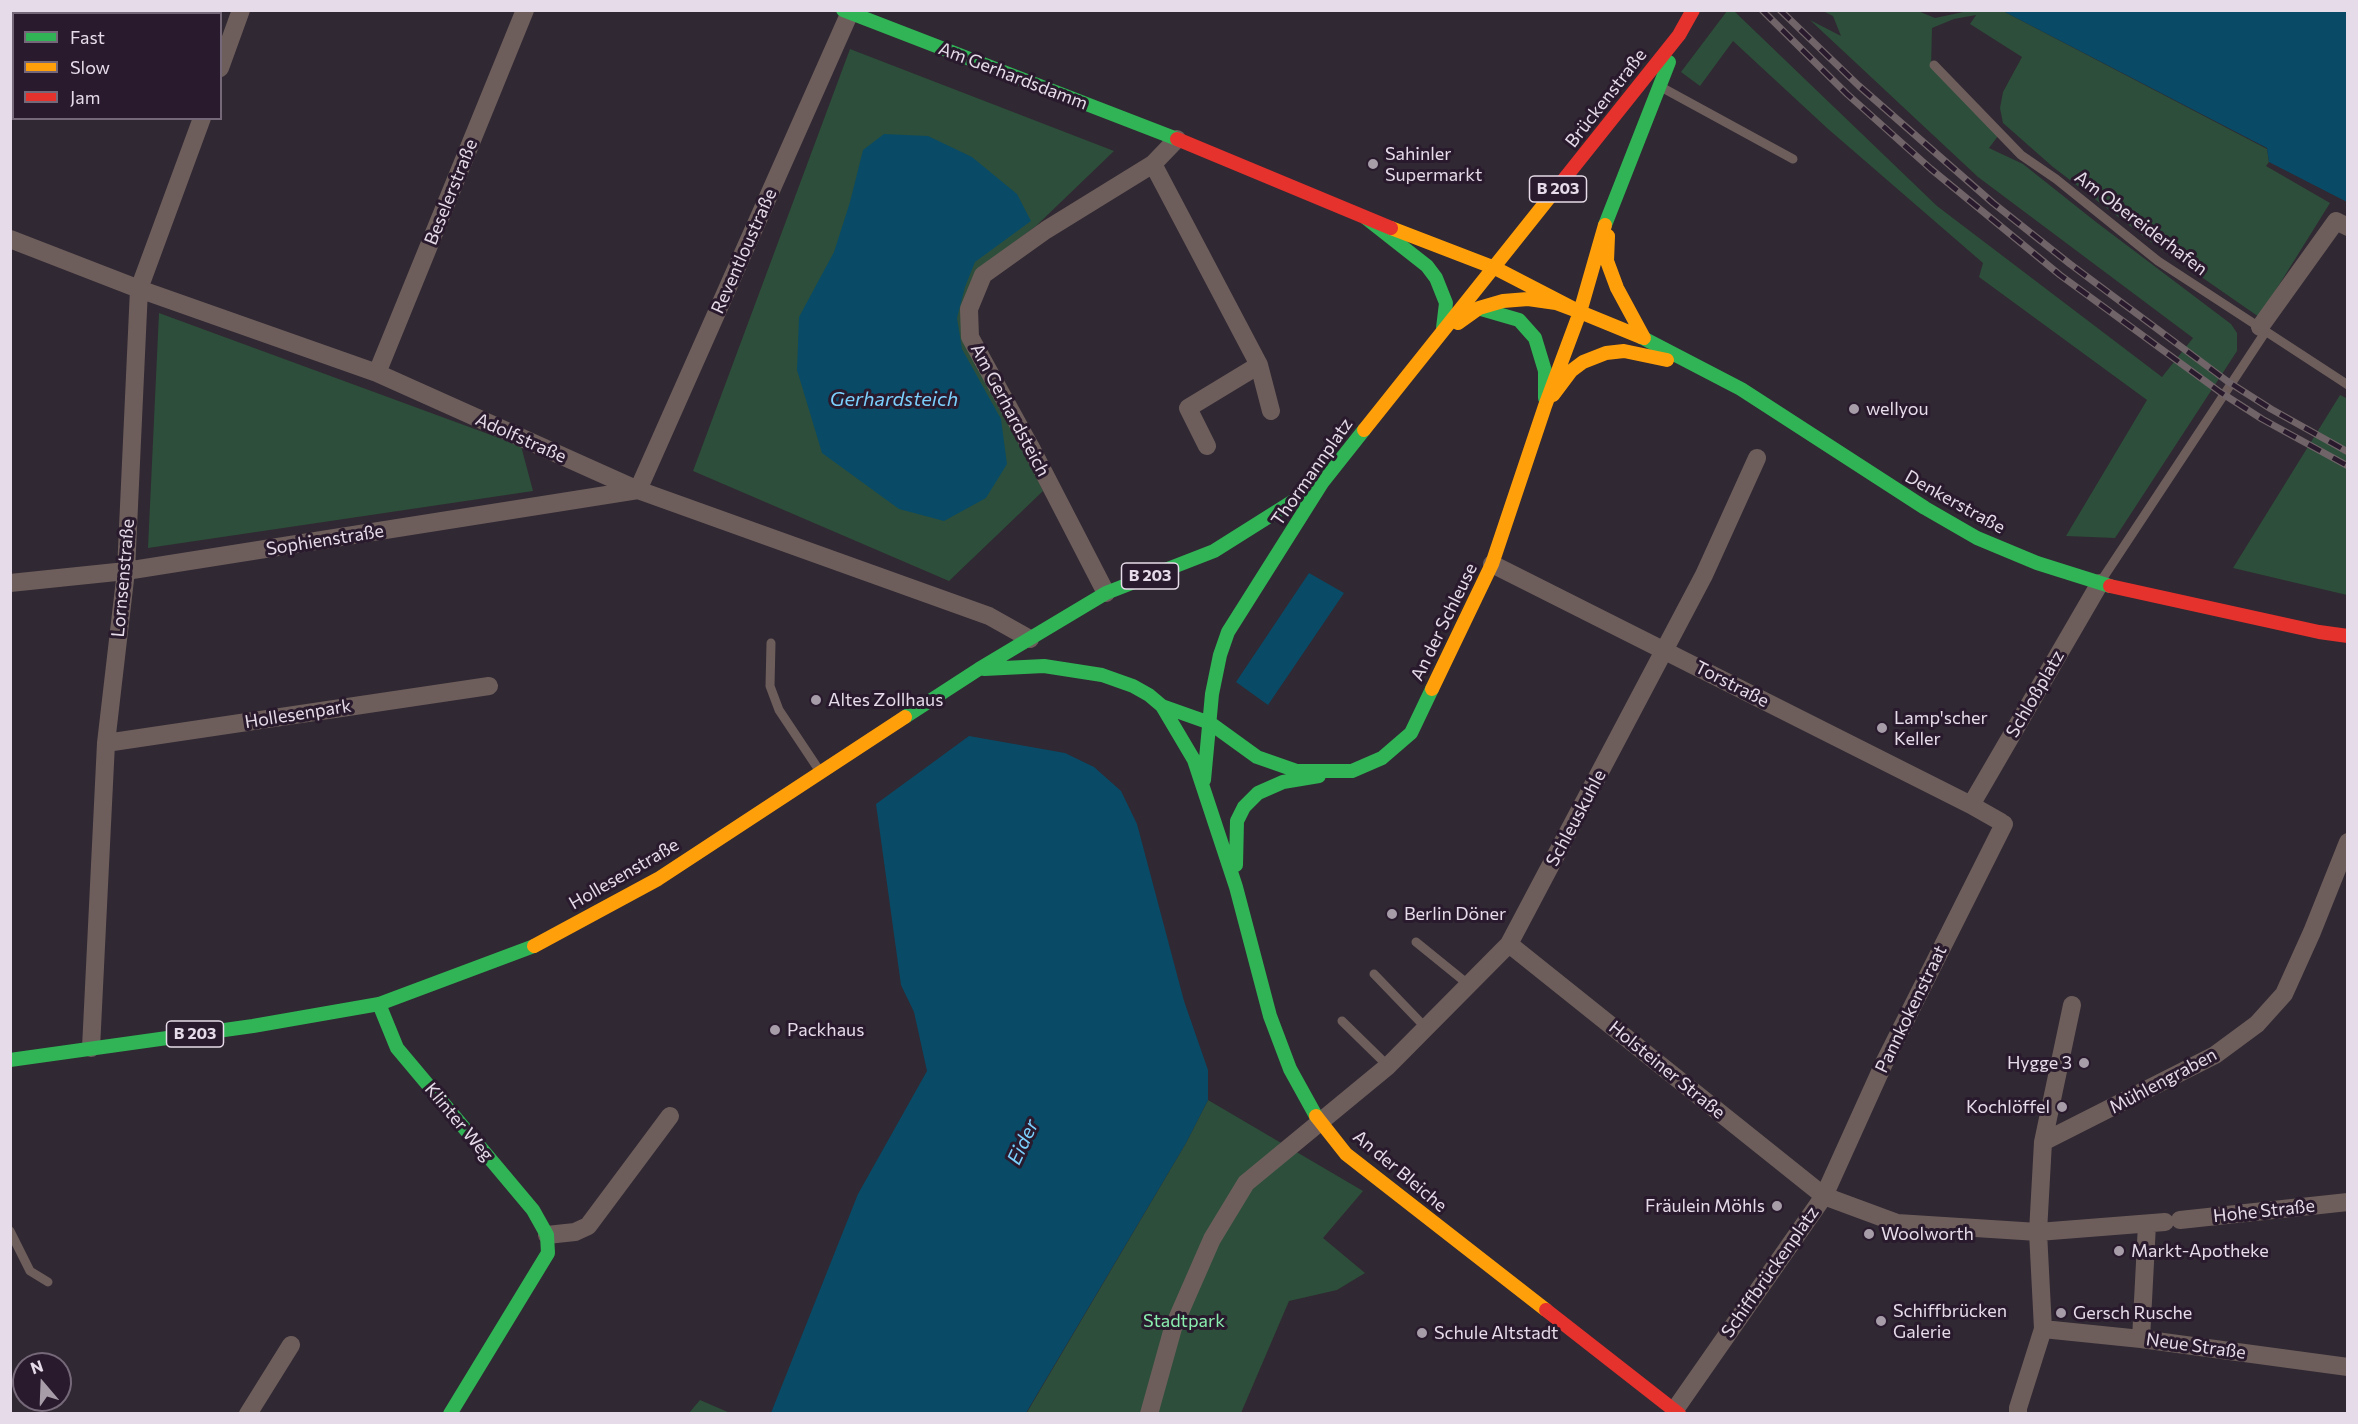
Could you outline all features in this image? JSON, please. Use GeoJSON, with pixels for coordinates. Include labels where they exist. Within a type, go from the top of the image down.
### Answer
{"type":"FeatureCollection","features":[{"type":"Feature","properties":{"kind":"main road","name":"Brückenstraße"},"geometry":{"type":"LineString","coordinates":[[1580,312],[1609,210],[1631,161],[1679,35],[1693,10]]}},
{"type":"Feature","properties":{"kind":"main road","name":"Am Gerhardsdamm"},"geometry":{"type":"LineString","coordinates":[[848,11],[1178,139]]}},
{"type":"Feature","properties":{"kind":"main road","name":"Brückenstraße"},"geometry":{"type":"LineString","coordinates":[[1500,271],[1679,35]]}},
{"type":"Feature","properties":{"kind":"main road"},"geometry":{"type":"LineString","coordinates":[[1178,139],[1500,271],[1580,312]]}},
{"type":"Feature","properties":{"kind":"main road"},"geometry":{"type":"LineString","coordinates":[[1609,210],[1607,261],[1617,288],[1644,338]]}},
{"type":"Feature","properties":{"kind":"main road"},"geometry":{"type":"LineString","coordinates":[[1366,218],[1427,266],[1436,278],[1446,303],[1441,331]]}},
{"type":"Feature","properties":{"kind":"main road"},"geometry":{"type":"LineString","coordinates":[[1500,271],[1515,281],[1528,298],[1539,320],[1545,353],[1545,406]]}},
{"type":"Feature","properties":{"kind":"main road","name":"Thormannplatz"},"geometry":{"type":"LineString","coordinates":[[1209,723],[1216,674],[1228,632],[1322,483],[1441,331],[1500,271]]}},
{"type":"Feature","properties":{"kind":"main road"},"geometry":{"type":"LineString","coordinates":[[1441,331],[1479,308],[1503,301],[1528,298],[1556,303],[1580,312]]}},
{"type":"Feature","properties":{"kind":"main road"},"geometry":{"type":"LineString","coordinates":[[1479,308],[1519,320],[1535,338],[1545,371]]}},
{"type":"Feature","properties":{"kind":"main road","name":"Denkerstraße"},"geometry":{"type":"LineString","coordinates":[[1580,312],[1644,338],[1758,399],[1924,508],[1977,538],[2037,564],[2119,590],[2348,636]]}},
{"type":"Feature","properties":{"kind":"main road","name":"An der Schleuse"},"geometry":{"type":"LineString","coordinates":[[1209,723],[1257,757],[1297,771],[1352,771],[1382,758],[1411,733],[1492,564],[1545,406],[1580,312]]}},
{"type":"Feature","properties":{"kind":"main road"},"geometry":{"type":"LineString","coordinates":[[1545,406],[1571,371],[1583,362],[1606,353],[1624,351],[1643,354],[1699,369]]}},
{"type":"Feature","properties":{"kind":"main road","name":"B 203"},"geometry":{"type":"LineString","coordinates":[[979,669],[1106,593],[1214,551],[1322,483]]}},
{"type":"Feature","properties":{"kind":"main road","name":"B 203"},"geometry":{"type":"LineString","coordinates":[[979,669],[1044,666],[1102,675],[1133,686],[1162,706],[1209,723]]}},
{"type":"Feature","properties":{"kind":"main road","name":"Hollesenstraße"},"geometry":{"type":"LineString","coordinates":[[10,1060],[253,1026],[379,1004],[537,945],[658,879],[979,669]]}},
{"type":"Feature","properties":{"kind":"main road"},"geometry":{"type":"LineString","coordinates":[[1162,706],[1184,740],[1204,787]]}},
{"type":"Feature","properties":{"kind":"main road","name":"An der Bleiche"},"geometry":{"type":"LineString","coordinates":[[1209,723],[1204,787],[1236,886],[1270,1016],[1290,1069],[1319,1121],[1346,1154],[1677,1412]]}},
{"type":"Feature","properties":{"kind":"main road"},"geometry":{"type":"LineString","coordinates":[[1236,886],[1237,821],[1244,807],[1258,793],[1283,782],[1352,771]]}},
{"type":"Feature","properties":{"kind":"main road","name":"Klinter Weg"},"geometry":{"type":"LineString","coordinates":[[379,1004],[397,1048],[533,1210],[547,1235]]}},
{"type":"Feature","properties":{"kind":"main road"},"geometry":{"type":"LineString","coordinates":[[450,1413],[548,1253],[547,1235]]}},
{"type":"Feature","properties":{"kind":"street"},"geometry":{"type":"LineString","coordinates":[[222,63],[242,10]]}},
{"type":"Feature","properties":{"kind":"street","name":"Beselerstraße"},"geometry":{"type":"LineString","coordinates":[[378,373],[525,10]]}},
{"type":"Feature","properties":{"kind":"street","name":"Reventloustraße"},"geometry":{"type":"LineString","coordinates":[[638,490],[848,11]]}},
{"type":"Feature","properties":{"kind":"street","name":"Lornsenstraße"},"geometry":{"type":"LineString","coordinates":[[91,1048],[106,742],[126,571],[139,289],[201,120]]}},
{"type":"Feature","properties":{"kind":"street","name":"Am Gerhardsteich"},"geometry":{"type":"LineString","coordinates":[[1106,593],[1056,494],[970,336],[969,309],[983,275],[1046,230],[1153,164],[1178,139]]}},
{"type":"Feature","properties":{"kind":"street"},"geometry":{"type":"LineString","coordinates":[[1153,164],[1260,365],[1271,411]]}},
{"type":"Feature","properties":{"kind":"street"},"geometry":{"type":"LineString","coordinates":[[2263,329],[2336,221],[2348,226]]}},
{"type":"Feature","properties":{"kind":"street","name":"Adolfstraße"},"geometry":{"type":"LineString","coordinates":[[10,239],[139,289],[378,373],[638,490],[989,616],[1030,639]]}},
{"type":"Feature","properties":{"kind":"street"},"geometry":{"type":"LineString","coordinates":[[1207,446],[1188,408],[1260,365]]}},
{"type":"Feature","properties":{"kind":"street","name":"Schleuskuhle"},"geometry":{"type":"LineString","coordinates":[[1149,1413],[1173,1329],[1212,1239],[1246,1183],[1388,1066],[1509,944],[1704,575],[1757,458]]}},
{"type":"Feature","properties":{"kind":"street","name":"Sophienstraße"},"geometry":{"type":"LineString","coordinates":[[10,583],[126,571],[638,490]]}},
{"type":"Feature","properties":{"kind":"street","name":"Torstraße"},"geometry":{"type":"LineString","coordinates":[[1492,564],[1971,805]]}},
{"type":"Feature","properties":{"kind":"street","name":"Schloßplatz"},"geometry":{"type":"LineString","coordinates":[[1971,805],[2100,583]]}},
{"type":"Feature","properties":{"kind":"street","name":"Hollesenpark"},"geometry":{"type":"LineString","coordinates":[[106,742],[489,686]]}},
{"type":"Feature","properties":{"kind":"street","name":"Pannkokenstraat"},"geometry":{"type":"LineString","coordinates":[[1824,1196],[1889,1053],[2003,823],[1971,805]]}},
{"type":"Feature","properties":{"kind":"street","name":"Mühlengraben"},"geometry":{"type":"LineString","coordinates":[[2043,1142],[2215,1055],[2257,1024],[2284,994],[2348,842]]}},
{"type":"Feature","properties":{"kind":"street","name":"Holsteiner Straße"},"geometry":{"type":"LineString","coordinates":[[1509,944],[1824,1196]]}},
{"type":"Feature","properties":{"kind":"street"},"geometry":{"type":"LineString","coordinates":[[2018,1411],[2043,1329],[2038,1232],[2043,1142],[2072,1005]]}},
{"type":"Feature","properties":{"kind":"street"},"geometry":{"type":"LineString","coordinates":[[547,1235],[575,1232],[588,1226],[670,1116]]}},
{"type":"Feature","properties":{"kind":"street","name":"Schiffbrückenplatz"},"geometry":{"type":"LineString","coordinates":[[1677,1412],[1824,1196],[1897,1223],[2038,1232]]}},
{"type":"Feature","properties":{"kind":"street","name":"Hohe Straße"},"geometry":{"type":"LineString","coordinates":[[2038,1232],[2147,1224],[2348,1202]]}},
{"type":"Feature","properties":{"kind":"street"},"geometry":{"type":"LineString","coordinates":[[2141,1339],[2147,1224]]}},
{"type":"Feature","properties":{"kind":"street","name":"Neue Straße"},"geometry":{"type":"LineString","coordinates":[[2043,1329],[2141,1339],[2348,1367]]}},
{"type":"Feature","properties":{"kind":"street"},"geometry":{"type":"LineString","coordinates":[[248,1413],[291,1345]]}},
{"type":"Feature","properties":{"kind":"lane","name":"Am Obereiderhafen"},"geometry":{"type":"LineString","coordinates":[[1934,65],[2021,155],[2056,179],[2158,261],[2348,385]]}},
{"type":"Feature","properties":{"kind":"lane"},"geometry":{"type":"LineString","coordinates":[[1659,86],[1792,159]]}},
{"type":"Feature","properties":{"kind":"lane"},"geometry":{"type":"LineString","coordinates":[[2100,583],[2263,329]]}},
{"type":"Feature","properties":{"kind":"lane"},"geometry":{"type":"LineString","coordinates":[[771,643],[770,686],[779,710],[820,772]]}},
{"type":"Feature","properties":{"kind":"lane"},"geometry":{"type":"LineString","coordinates":[[1416,942],[1469,985]]}},
{"type":"Feature","properties":{"kind":"lane"},"geometry":{"type":"LineString","coordinates":[[1374,974],[1426,1028]]}},
{"type":"Feature","properties":{"kind":"lane"},"geometry":{"type":"LineString","coordinates":[[1342,1021],[1388,1066]]}},
{"type":"Feature","properties":{"kind":"lane"},"geometry":{"type":"LineString","coordinates":[[10,1231],[30,1271],[48,1282]]}},
{"type":"Feature","properties":{"kind":"green space"},"geometry":{"type":"Polygon","coordinates":[[[1727,11],[1734,11],[1937,206],[2162,377],[2193,338],[1978,177],[1810,20],[1841,36],[1833,16],[1823,11],[1918,11],[1935,18],[1968,11],[2003,11],[2267,149],[2269,162],[2266,166],[2330,203],[2259,317],[2151,242],[2053,167],[2003,123],[2000,108],[2003,92],[2022,57],[1970,24],[1976,15],[1954,19],[1932,28],[1931,67],[1998,136],[1989,148],[2023,164],[2231,324],[2237,333],[2237,351],[2115,538],[2066,536],[2147,400],[1979,277],[1983,263],[1827,128],[1733,41],[1700,86],[1681,72],[1727,11]]]}},
{"type":"Feature","properties":{"kind":"green space"},"geometry":{"type":"Polygon","coordinates":[[[850,49],[1114,151],[1036,226],[977,270],[964,307],[1004,410],[1043,491],[949,581],[693,471],[850,49]]]}},
{"type":"Feature","properties":{"kind":"green space"},"geometry":{"type":"Polygon","coordinates":[[[159,313],[521,446],[533,491],[148,548],[159,313]]]}},
{"type":"Feature","properties":{"kind":"green space"},"geometry":{"type":"Polygon","coordinates":[[[2340,395],[2348,399],[2347,595],[2233,568],[2340,395]]]}},
{"type":"Feature","properties":{"kind":"green space","name":"Stadtpark"},"geometry":{"type":"Polygon","coordinates":[[[1208,1100],[1363,1191],[1323,1238],[1365,1273],[1337,1290],[1289,1301],[1241,1413],[1026,1414],[1186,1143],[1208,1100]]]}},
{"type":"Feature","properties":{"kind":"green space"},"geometry":{"type":"Polygon","coordinates":[[[700,1400],[730,1413],[689,1413],[700,1400]]]}},
{"type":"Feature","properties":{"kind":"water"},"geometry":{"type":"Polygon","coordinates":[[[2003,11],[2347,11],[2347,202],[2269,162],[2267,148],[2003,11]]]}},
{"type":"Feature","properties":{"kind":"water","name":"Gerhardsteich"},"geometry":{"type":"Polygon","coordinates":[[[884,134],[928,136],[972,157],[1017,194],[1031,221],[975,262],[965,287],[957,318],[962,349],[1001,419],[1007,464],[986,498],[944,521],[899,509],[822,453],[797,370],[799,317],[834,252],[863,150],[884,134]]]}},
{"type":"Feature","properties":{"kind":"water"},"geometry":{"type":"Polygon","coordinates":[[[1309,573],[1344,593],[1268,705],[1236,682],[1309,573]]]}},
{"type":"Feature","properties":{"kind":"water","name":"Eider"},"geometry":{"type":"Polygon","coordinates":[[[969,736],[1065,753],[1094,767],[1121,791],[1137,824],[1184,1001],[1208,1070],[1208,1100],[1186,1143],[1026,1413],[771,1413],[858,1194],[927,1071],[914,1012],[901,985],[876,804],[969,736]]]}},
{"type":"Feature","properties":{"kind":"railway"},"geometry":{"type":"LineString","coordinates":[[1762,10],[1847,94],[1931,169],[2060,275],[2220,392],[2262,419],[2348,466]]}},
{"type":"Feature","properties":{"kind":"railway"},"geometry":{"type":"LineString","coordinates":[[1780,10],[1859,86],[1993,203],[2070,264],[2227,381],[2271,409],[2348,452]]}},
{"type":"Feature","properties":{"kind":"traffic: fast"},"geometry":{"type":"LineString","coordinates":[[843,10],[1177,139]]}},
{"type":"Feature","properties":{"kind":"traffic: fast"},"geometry":{"type":"LineString","coordinates":[[1605,225],[1669,62]]}},
{"type":"Feature","properties":{"kind":"traffic: fast"},"geometry":{"type":"LineString","coordinates":[[1366,218],[1427,266],[1436,278],[1446,303],[1443,328]]}},
{"type":"Feature","properties":{"kind":"traffic: fast"},"geometry":{"type":"LineString","coordinates":[[1481,309],[1519,320],[1535,338],[1545,371],[1545,398]]}},
{"type":"Feature","properties":{"kind":"traffic: fast"},"geometry":{"type":"LineString","coordinates":[[1641,337],[1741,389],[1925,508],[1977,538],[2037,563],[2110,586]]}},
{"type":"Feature","properties":{"kind":"traffic: fast"},"geometry":{"type":"LineString","coordinates":[[905,717],[979,669],[1106,593],[1214,551],[1322,483],[1364,430]]}},
{"type":"Feature","properties":{"kind":"traffic: fast"},"geometry":{"type":"LineString","coordinates":[[1204,780],[1212,694],[1220,655],[1228,632],[1322,483]]}},
{"type":"Feature","properties":{"kind":"traffic: fast"},"geometry":{"type":"LineString","coordinates":[[984,669],[1044,666],[1102,675],[1133,686],[1162,706],[1210,723],[1257,757],[1297,771],[1352,771],[1382,758],[1411,733],[1432,689]]}},
{"type":"Feature","properties":{"kind":"traffic: fast"},"geometry":{"type":"LineString","coordinates":[[1162,706],[1194,760],[1236,887],[1270,1016],[1290,1069],[1316,1116]]}},
{"type":"Feature","properties":{"kind":"traffic: fast"},"geometry":{"type":"LineString","coordinates":[[1236,865],[1237,821],[1244,807],[1258,793],[1283,782],[1319,776]]}},
{"type":"Feature","properties":{"kind":"traffic: fast"},"geometry":{"type":"LineString","coordinates":[[10,1060],[253,1026],[379,1004],[534,946]]}},
{"type":"Feature","properties":{"kind":"traffic: fast"},"geometry":{"type":"LineString","coordinates":[[379,1004],[397,1048],[533,1210],[547,1235],[548,1253],[450,1414]]}},
{"type":"Feature","properties":{"kind":"traffic: slow"},"geometry":{"type":"LineString","coordinates":[[1364,430],[1561,183]]}},
{"type":"Feature","properties":{"kind":"traffic: slow"},"geometry":{"type":"LineString","coordinates":[[1432,689],[1492,564],[1545,406],[1580,312],[1605,225]]}},
{"type":"Feature","properties":{"kind":"traffic: slow"},"geometry":{"type":"LineString","coordinates":[[1391,228],[1495,268],[1580,312],[1641,337]]}},
{"type":"Feature","properties":{"kind":"traffic: slow"},"geometry":{"type":"LineString","coordinates":[[1608,236],[1607,261],[1617,288],[1644,338]]}},
{"type":"Feature","properties":{"kind":"traffic: slow"},"geometry":{"type":"LineString","coordinates":[[1458,323],[1479,308],[1503,301],[1528,299],[1556,303],[1580,312]]}},
{"type":"Feature","properties":{"kind":"traffic: slow"},"geometry":{"type":"LineString","coordinates":[[1553,395],[1571,371],[1583,362],[1606,353],[1624,351],[1667,360]]}},
{"type":"Feature","properties":{"kind":"traffic: slow"},"geometry":{"type":"LineString","coordinates":[[534,946],[658,879],[905,717]]}},
{"type":"Feature","properties":{"kind":"traffic: slow"},"geometry":{"type":"LineString","coordinates":[[1316,1116],[1346,1154],[1546,1310]]}},
{"type":"Feature","properties":{"kind":"traffic: jam"},"geometry":{"type":"LineString","coordinates":[[1561,183],[1679,35],[1693,10]]}},
{"type":"Feature","properties":{"kind":"traffic: jam"},"geometry":{"type":"LineString","coordinates":[[1177,139],[1391,228]]}},
{"type":"Feature","properties":{"kind":"traffic: jam"},"geometry":{"type":"LineString","coordinates":[[2110,586],[2319,632],[2348,636]]}},
{"type":"Feature","properties":{"kind":"traffic: jam"},"geometry":{"type":"LineString","coordinates":[[1546,1310],[1679,1414]]}},
{"type":"Feature","properties":{"kind":"place","name":"Sahinler Supermarkt"},"geometry":{"type":"Point","coordinates":[1373,164]}},
{"type":"Feature","properties":{"kind":"place","name":"wellyou"},"geometry":{"type":"Point","coordinates":[1854,409]}},
{"type":"Feature","properties":{"kind":"place","name":"Altes Zollhaus"},"geometry":{"type":"Point","coordinates":[816,700]}},
{"type":"Feature","properties":{"kind":"place","name":"Lamp'scher Keller"},"geometry":{"type":"Point","coordinates":[1882,728]}},
{"type":"Feature","properties":{"kind":"place","name":"Berlin Döner"},"geometry":{"type":"Point","coordinates":[1392,914]}},
{"type":"Feature","properties":{"kind":"place","name":"Packhaus"},"geometry":{"type":"Point","coordinates":[775,1030]}},
{"type":"Feature","properties":{"kind":"place","name":"Hygge 3"},"geometry":{"type":"Point","coordinates":[2084,1063]}},
{"type":"Feature","properties":{"kind":"place","name":"Kochlöffel"},"geometry":{"type":"Point","coordinates":[2062,1107]}},
{"type":"Feature","properties":{"kind":"place","name":"Fräulein Möhls"},"geometry":{"type":"Point","coordinates":[1777,1206]}},
{"type":"Feature","properties":{"kind":"place","name":"Woolworth"},"geometry":{"type":"Point","coordinates":[1869,1234]}},
{"type":"Feature","properties":{"kind":"place","name":"Markt-Apotheke"},"geometry":{"type":"Point","coordinates":[2119,1251]}},
{"type":"Feature","properties":{"kind":"place","name":"Gersch Rusche"},"geometry":{"type":"Point","coordinates":[2061,1313]}},
{"type":"Feature","properties":{"kind":"place","name":"Schiffbrücken Galerie"},"geometry":{"type":"Point","coordinates":[1881,1321]}},
{"type":"Feature","properties":{"kind":"place","name":"Schule Altstadt"},"geometry":{"type":"Point","coordinates":[1422,1333]}}]}
